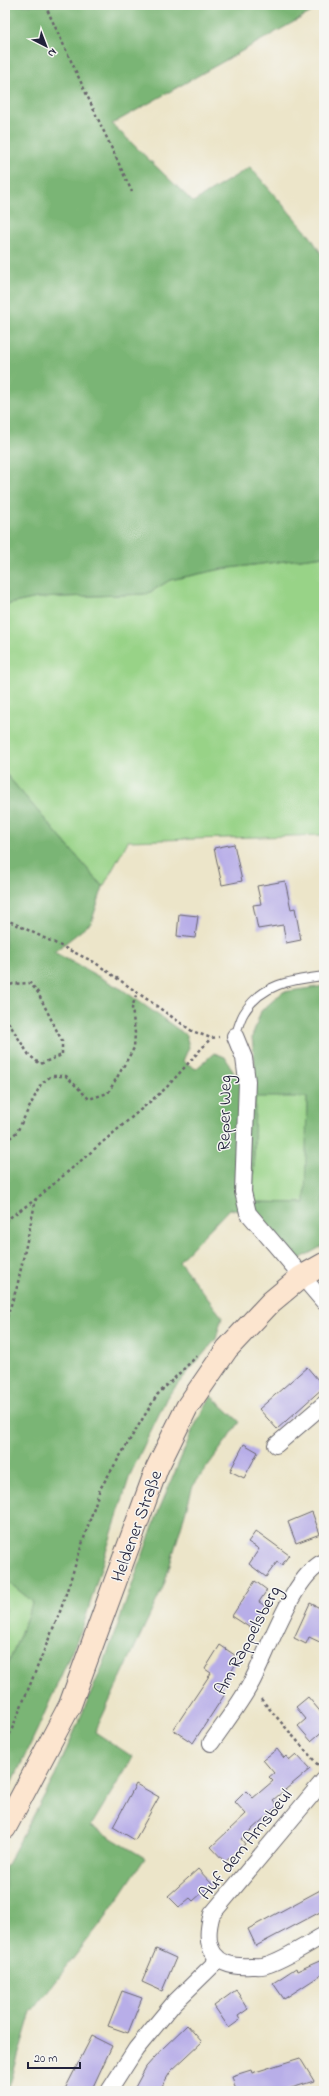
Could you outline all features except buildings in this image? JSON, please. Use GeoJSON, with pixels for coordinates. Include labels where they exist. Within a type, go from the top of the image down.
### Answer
{"type":"FeatureCollection","features":[{"type":"Feature","properties":{"kind":"main road","name":"Heldener Straße"},"geometry":{"type":"LineString","coordinates":[[5,1828],[70,1704],[156,1468],[187,1407],[227,1349],[271,1302],[301,1277],[324,1264]]}},
{"type":"Feature","properties":{"kind":"street","name":"Reper Weg"},"geometry":{"type":"LineString","coordinates":[[235,1036],[244,1058],[247,1081],[243,1192],[248,1214],[301,1277]]}},
{"type":"Feature","properties":{"kind":"street"},"geometry":{"type":"LineString","coordinates":[[301,1277],[324,1302]]}},
{"type":"Feature","properties":{"kind":"street"},"geometry":{"type":"LineString","coordinates":[[276,1445],[324,1404]]}},
{"type":"Feature","properties":{"kind":"street","name":"Am Rappelsberg"},"geometry":{"type":"LineString","coordinates":[[211,1743],[250,1686],[298,1584],[317,1565],[324,1562]]}},
{"type":"Feature","properties":{"kind":"street","name":"Auf dem Arnsbeul"},"geometry":{"type":"LineString","coordinates":[[218,1960],[211,1948],[207,1931],[212,1914],[322,1772]]}},
{"type":"Feature","properties":{"kind":"street"},"geometry":{"type":"LineString","coordinates":[[109,2091],[140,2043],[174,2003],[218,1960],[237,1967],[266,1965],[324,1936]]}},
{"type":"Feature","properties":{"kind":"lane"},"geometry":{"type":"LineString","coordinates":[[235,1036],[244,1012],[266,990],[288,981],[324,976]]}},
{"type":"Feature","properties":{"kind":"path"},"geometry":{"type":"LineString","coordinates":[[45,5],[132,192]]}},
{"type":"Feature","properties":{"kind":"path"},"geometry":{"type":"LineString","coordinates":[[5,919],[94,962],[192,1031],[211,1038],[235,1036]]}},
{"type":"Feature","properties":{"kind":"path"},"geometry":{"type":"LineString","coordinates":[[5,987],[13,984],[30,983],[37,991],[62,1041],[62,1055],[40,1064],[29,1055],[5,1018]]}},
{"type":"Feature","properties":{"kind":"path"},"geometry":{"type":"LineString","coordinates":[[5,1142],[17,1132],[41,1084],[51,1076],[66,1076],[89,1099],[108,1093],[134,1048],[135,1032],[132,1008],[137,992]]}},
{"type":"Feature","properties":{"kind":"path"},"geometry":{"type":"LineString","coordinates":[[5,1029],[5,1034]]}},
{"type":"Feature","properties":{"kind":"path"},"geometry":{"type":"LineString","coordinates":[[5,1221],[36,1199],[166,1088],[211,1038]]}},
{"type":"Feature","properties":{"kind":"path"},"geometry":{"type":"LineString","coordinates":[[5,1323],[17,1287],[36,1199]]}},
{"type":"Feature","properties":{"kind":"path"},"geometry":{"type":"LineString","coordinates":[[5,1746],[61,1609],[100,1489],[157,1395],[201,1351]]}},
{"type":"Feature","properties":{"kind":"path"},"geometry":{"type":"LineString","coordinates":[[250,1686],[322,1772]]}},
{"type":"Feature","properties":{"kind":"green space"},"geometry":{"type":"Polygon","coordinates":[[[5,5],[324,5],[112,124],[193,202],[250,167],[310,236],[324,258],[324,556],[222,569],[170,580],[147,594],[37,598],[5,605],[5,5]]]}},
{"type":"Feature","properties":{"kind":"green space"},"geometry":{"type":"Polygon","coordinates":[[[324,556],[324,835],[128,841],[103,887],[5,773],[5,605],[37,598],[147,594],[170,580],[222,569],[324,556]]]}},
{"type":"Feature","properties":{"kind":"green space"},"geometry":{"type":"Polygon","coordinates":[[[5,773],[103,887],[91,923],[54,952],[123,990],[186,1035],[189,1047],[183,1061],[196,1069],[214,1053],[225,1057],[235,1075],[255,1065],[252,1037],[261,1011],[283,992],[324,986],[324,1245],[296,1261],[260,1214],[229,1209],[179,1261],[222,1317],[216,1339],[167,1397],[130,1475],[83,1626],[5,1798],[5,1672],[33,1602],[5,1579],[5,773]],[[255,1097],[253,1202],[305,1203],[307,1097],[255,1097]]]}},
{"type":"Feature","properties":{"kind":"green space"},"geometry":{"type":"Polygon","coordinates":[[[255,1096],[307,1097],[306,1203],[253,1202],[255,1096]]]}},
{"type":"Feature","properties":{"kind":"green space"},"geometry":{"type":"Polygon","coordinates":[[[211,1396],[240,1422],[193,1486],[164,1585],[95,1732],[133,1757],[91,1826],[145,1858],[105,1918],[31,2012],[8,2091],[5,2091],[5,1868],[55,1776],[104,1663],[159,1510],[193,1429],[211,1396]]]}},
{"type":"Feature","properties":{"kind":"green space"},"geometry":{"type":"Polygon","coordinates":[[[5,1579],[33,1602],[5,1672],[5,1579]]]}}]}
